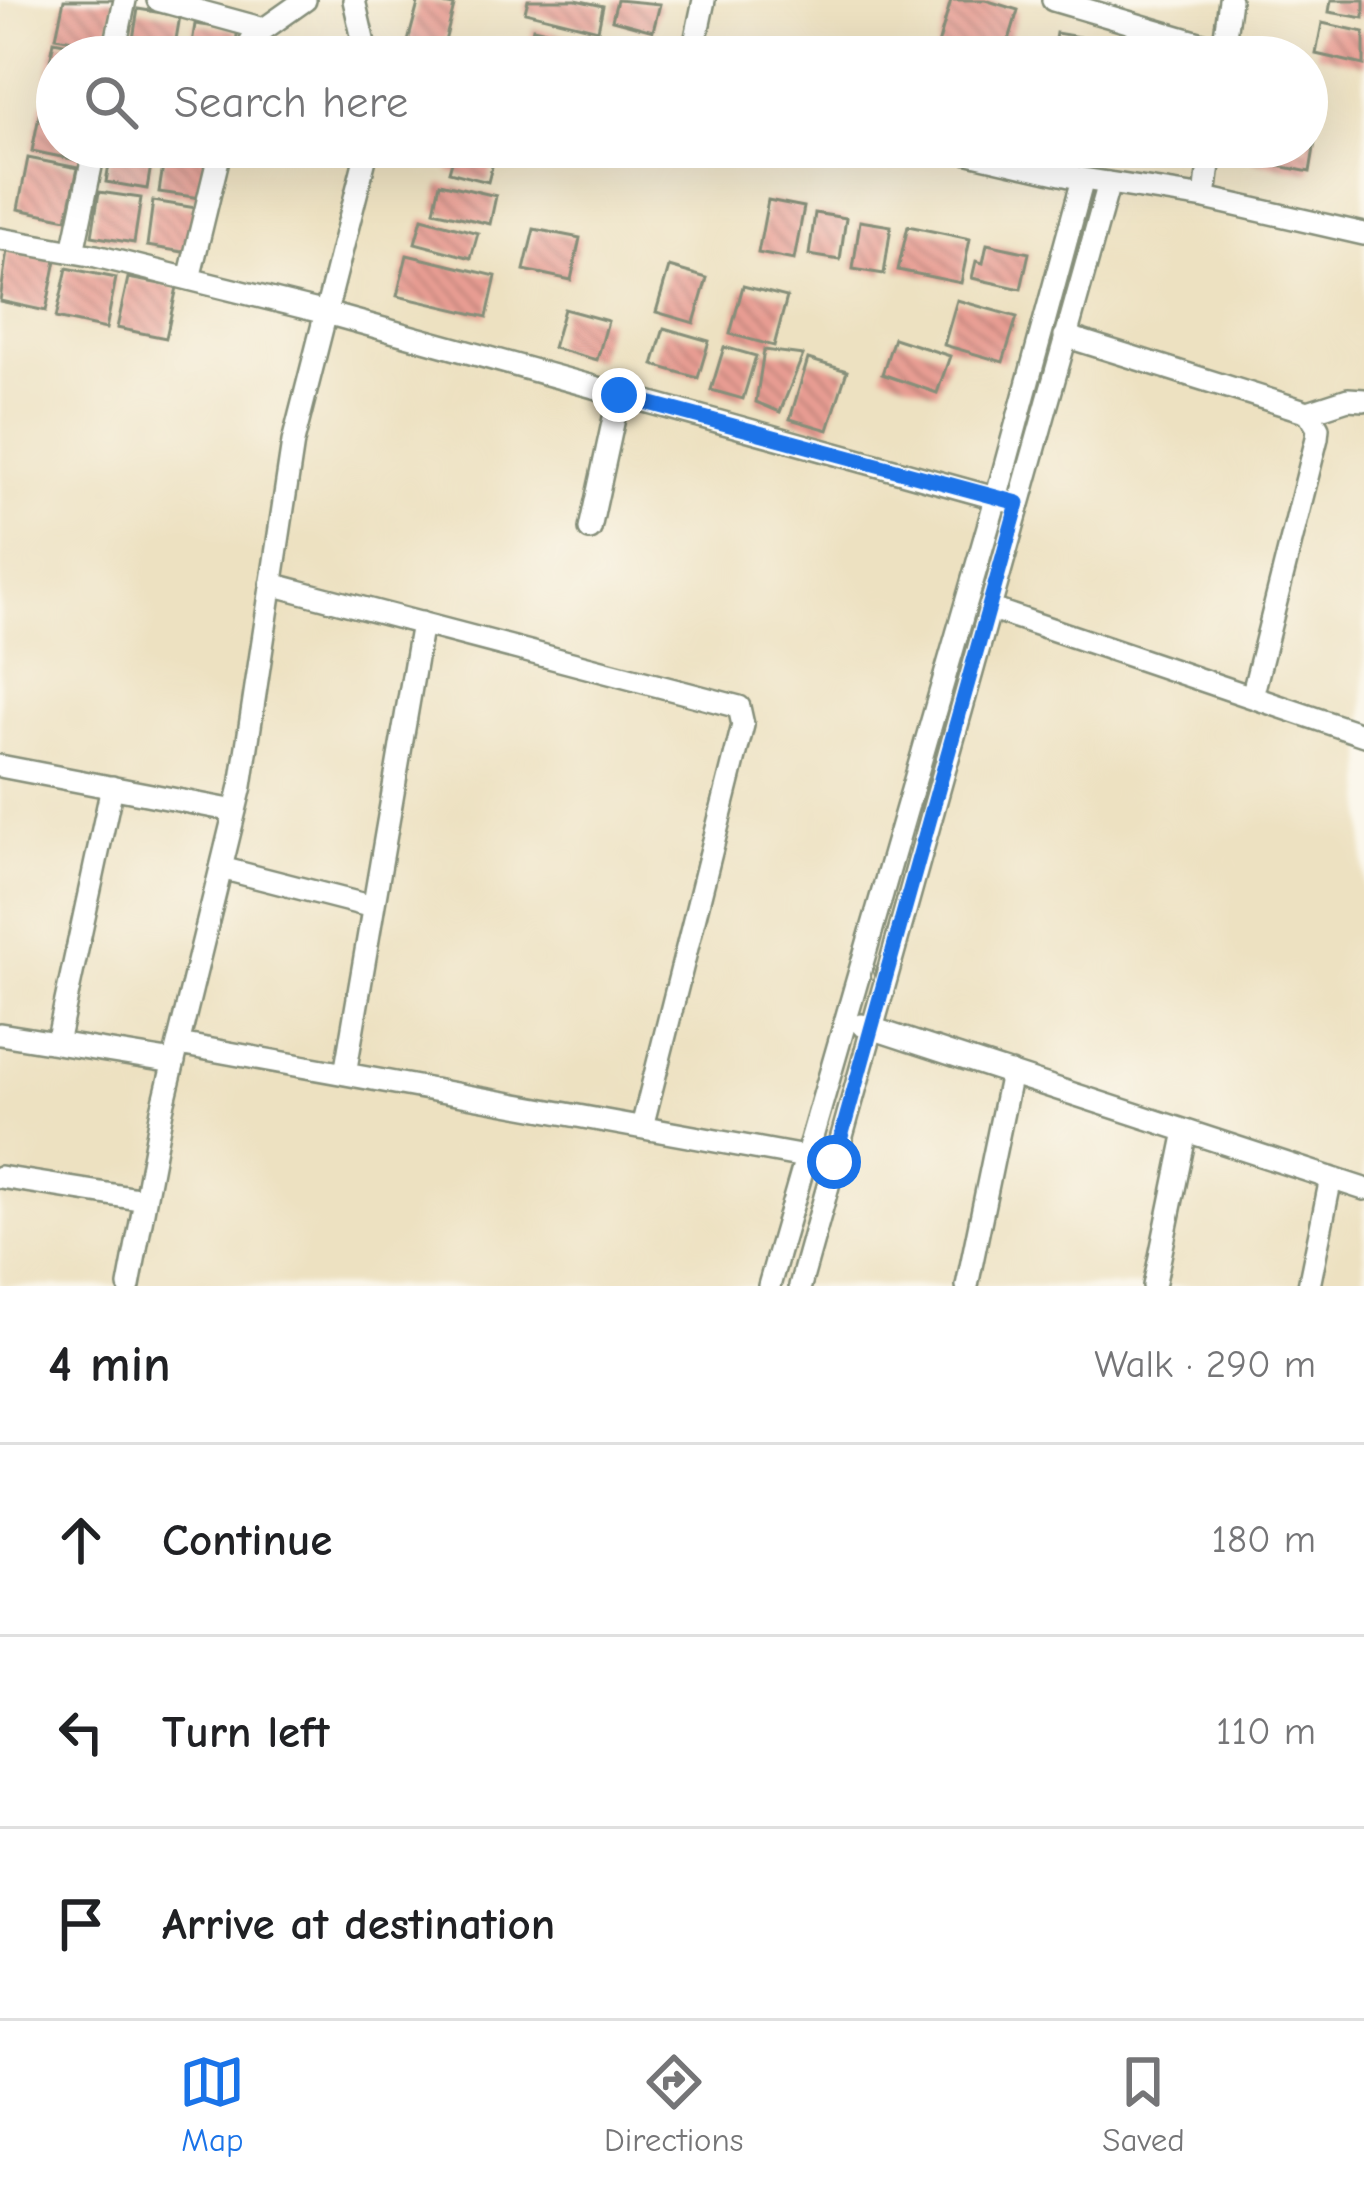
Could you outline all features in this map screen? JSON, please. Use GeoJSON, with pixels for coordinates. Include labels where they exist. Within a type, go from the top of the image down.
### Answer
{"type":"FeatureCollection","features":[{"type":"Feature","properties":{"kind":"street"},"geometry":{"type":"LineString","coordinates":[[117,36],[124,0]]}},
{"type":"Feature","properties":{"kind":"street"},"geometry":{"type":"LineString","coordinates":[[158,0],[264,29]]}},
{"type":"Feature","properties":{"kind":"street"},"geometry":{"type":"LineString","coordinates":[[256,36],[305,0]]}},
{"type":"Feature","properties":{"kind":"street"},"geometry":{"type":"LineString","coordinates":[[354,0],[362,36]]}},
{"type":"Feature","properties":{"kind":"street"},"geometry":{"type":"LineString","coordinates":[[696,36],[704,0]]}},
{"type":"Feature","properties":{"kind":"street"},"geometry":{"type":"LineString","coordinates":[[1053,0],[1168,36]]}},
{"type":"Feature","properties":{"kind":"street"},"geometry":{"type":"LineString","coordinates":[[1225,36],[1230,0]]}},
{"type":"Feature","properties":{"kind":"street"},"geometry":{"type":"LineString","coordinates":[[74,252],[91,168]]}},
{"type":"Feature","properties":{"kind":"street"},"geometry":{"type":"LineString","coordinates":[[189,279],[215,168]]}},
{"type":"Feature","properties":{"kind":"street"},"geometry":{"type":"LineString","coordinates":[[129,1286],[176,1053],[235,811],[290,453],[363,168]]}},
{"type":"Feature","properties":{"kind":"street"},"geometry":{"type":"LineString","coordinates":[[1035,168],[1205,198],[1364,234]]}},
{"type":"Feature","properties":{"kind":"street"},"geometry":{"type":"LineString","coordinates":[[1205,198],[1209,168]]}},
{"type":"Feature","properties":{"kind":"street"},"geometry":{"type":"LineString","coordinates":[[800,1286],[989,608],[1007,501],[1083,179]]}},
{"type":"Feature","properties":{"kind":"street"},"geometry":{"type":"LineString","coordinates":[[770,1286],[844,1020],[1007,501],[1065,336],[1108,183]]}},
{"type":"Feature","properties":{"kind":"street"},"geometry":{"type":"LineString","coordinates":[[0,239],[74,252],[326,313],[1007,501]]}},
{"type":"Feature","properties":{"kind":"street"},"geometry":{"type":"LineString","coordinates":[[1065,336],[1308,412],[1348,398],[1364,400]]}},
{"type":"Feature","properties":{"kind":"street"},"geometry":{"type":"LineString","coordinates":[[590,530],[619,395]]}},
{"type":"Feature","properties":{"kind":"street"},"geometry":{"type":"LineString","coordinates":[[1252,697],[1317,438],[1318,428],[1308,412]]}},
{"type":"Feature","properties":{"kind":"street"},"geometry":{"type":"LineString","coordinates":[[271,584],[730,701],[743,715],[642,1127]]}},
{"type":"Feature","properties":{"kind":"street"},"geometry":{"type":"LineString","coordinates":[[989,608],[1364,735]]}},
{"type":"Feature","properties":{"kind":"street"},"geometry":{"type":"LineString","coordinates":[[345,1074],[422,623]]}},
{"type":"Feature","properties":{"kind":"street"},"geometry":{"type":"LineString","coordinates":[[0,766],[235,811]]}},
{"type":"Feature","properties":{"kind":"street"},"geometry":{"type":"LineString","coordinates":[[57,1043],[112,787]]}},
{"type":"Feature","properties":{"kind":"street"},"geometry":{"type":"LineString","coordinates":[[220,868],[374,907]]}},
{"type":"Feature","properties":{"kind":"street"},"geometry":{"type":"LineString","coordinates":[[844,1020],[1364,1189]]}},
{"type":"Feature","properties":{"kind":"street"},"geometry":{"type":"LineString","coordinates":[[0,1034],[345,1074],[834,1162]]}},
{"type":"Feature","properties":{"kind":"street"},"geometry":{"type":"LineString","coordinates":[[967,1286],[1011,1073]]}},
{"type":"Feature","properties":{"kind":"street"},"geometry":{"type":"LineString","coordinates":[[1154,1286],[1186,1131]]}},
{"type":"Feature","properties":{"kind":"street"},"geometry":{"type":"LineString","coordinates":[[0,1178],[145,1200]]}},
{"type":"Feature","properties":{"kind":"street"},"geometry":{"type":"LineString","coordinates":[[1309,1286],[1331,1178]]}},
{"type":"Feature","properties":{"kind":"building"},"geometry":{"type":"Polygon","coordinates":[[[64,0],[115,0],[108,36],[56,36],[64,0]]]}},
{"type":"Feature","properties":{"kind":"building"},"geometry":{"type":"Polygon","coordinates":[[[419,0],[454,6],[446,36],[409,36],[419,0]]]}},
{"type":"Feature","properties":{"kind":"building"},"geometry":{"type":"Polygon","coordinates":[[[528,0],[576,0],[603,6],[598,30],[525,12],[528,0]]]}},
{"type":"Feature","properties":{"kind":"building"},"geometry":{"type":"Polygon","coordinates":[[[617,0],[660,4],[653,31],[612,20],[617,0]]]}},
{"type":"Feature","properties":{"kind":"building"},"geometry":{"type":"Polygon","coordinates":[[[951,0],[985,0],[1018,10],[1010,36],[941,36],[951,0]]]}},
{"type":"Feature","properties":{"kind":"building"},"geometry":{"type":"Polygon","coordinates":[[[1331,0],[1364,0],[1364,18],[1329,12],[1331,0]]]}},
{"type":"Feature","properties":{"kind":"building"},"geometry":{"type":"Polygon","coordinates":[[[138,9],[180,16],[177,36],[134,36],[138,9]]]}},
{"type":"Feature","properties":{"kind":"building"},"geometry":{"type":"Polygon","coordinates":[[[1322,23],[1364,32],[1364,65],[1328,57],[1328,36],[1319,36],[1322,23]]]}},
{"type":"Feature","properties":{"kind":"building"},"geometry":{"type":"Polygon","coordinates":[[[195,24],[238,30],[237,36],[193,36],[195,24]]]}},
{"type":"Feature","properties":{"kind":"building"},"geometry":{"type":"Polygon","coordinates":[[[533,28],[569,36],[531,36],[533,28]]]}},
{"type":"Feature","properties":{"kind":"building"},"geometry":{"type":"Polygon","coordinates":[[[28,158],[36,160],[36,168],[78,168],[67,219],[18,209],[28,158]]]}},
{"type":"Feature","properties":{"kind":"building"},"geometry":{"type":"Polygon","coordinates":[[[108,168],[150,168],[147,189],[106,182],[108,168]]]}},
{"type":"Feature","properties":{"kind":"building"},"geometry":{"type":"Polygon","coordinates":[[[163,168],[206,168],[201,198],[159,192],[163,168]]]}},
{"type":"Feature","properties":{"kind":"building"},"geometry":{"type":"Polygon","coordinates":[[[450,168],[492,168],[488,182],[449,172],[450,168]]]}},
{"type":"Feature","properties":{"kind":"building"},"geometry":{"type":"Polygon","coordinates":[[[440,183],[496,196],[490,224],[434,211],[440,183]]]}},
{"type":"Feature","properties":{"kind":"building"},"geometry":{"type":"Polygon","coordinates":[[[99,192],[141,198],[134,243],[92,236],[99,192]]]}},
{"type":"Feature","properties":{"kind":"building"},"geometry":{"type":"Polygon","coordinates":[[[768,200],[804,207],[794,260],[758,253],[768,200]]]}},
{"type":"Feature","properties":{"kind":"building"},"geometry":{"type":"Polygon","coordinates":[[[153,201],[196,208],[189,253],[147,246],[153,201]]]}},
{"type":"Feature","properties":{"kind":"building"},"geometry":{"type":"Polygon","coordinates":[[[815,213],[846,218],[840,260],[809,255],[815,213]]]}},
{"type":"Feature","properties":{"kind":"building"},"geometry":{"type":"Polygon","coordinates":[[[422,218],[478,233],[471,258],[415,243],[422,218]]]}},
{"type":"Feature","properties":{"kind":"building"},"geometry":{"type":"Polygon","coordinates":[[[860,221],[891,226],[884,274],[853,269],[860,221]]]}},
{"type":"Feature","properties":{"kind":"building"},"geometry":{"type":"Polygon","coordinates":[[[908,226],[970,239],[961,283],[898,270],[908,226]]]}},
{"type":"Feature","properties":{"kind":"building"},"geometry":{"type":"Polygon","coordinates":[[[534,229],[580,238],[571,280],[524,270],[534,229]]]}},
{"type":"Feature","properties":{"kind":"building"},"geometry":{"type":"Polygon","coordinates":[[[987,244],[1029,253],[1021,289],[972,278],[976,261],[983,263],[987,244]]]}},
{"type":"Feature","properties":{"kind":"building"},"geometry":{"type":"Polygon","coordinates":[[[7,250],[56,260],[46,311],[0,301],[7,250]]]}},
{"type":"Feature","properties":{"kind":"building"},"geometry":{"type":"Polygon","coordinates":[[[407,255],[496,276],[487,317],[397,296],[407,255]]]}},
{"type":"Feature","properties":{"kind":"building"},"geometry":{"type":"Polygon","coordinates":[[[669,267],[707,278],[694,323],[656,312],[669,267]]]}},
{"type":"Feature","properties":{"kind":"building"},"geometry":{"type":"Polygon","coordinates":[[[67,268],[116,278],[106,329],[56,318],[67,268]]]}},
{"type":"Feature","properties":{"kind":"building"},"geometry":{"type":"Polygon","coordinates":[[[128,278],[177,287],[166,338],[117,328],[128,278]]]}},
{"type":"Feature","properties":{"kind":"building"},"geometry":{"type":"Polygon","coordinates":[[[743,286],[787,297],[774,346],[730,334],[743,286]]]}},
{"type":"Feature","properties":{"kind":"building"},"geometry":{"type":"Polygon","coordinates":[[[957,300],[1017,317],[1003,362],[944,345],[957,300]]]}},
{"type":"Feature","properties":{"kind":"building"},"geometry":{"type":"Polygon","coordinates":[[[564,309],[608,321],[597,360],[553,348],[564,309]]]}},
{"type":"Feature","properties":{"kind":"building"},"geometry":{"type":"Polygon","coordinates":[[[664,328],[709,341],[698,378],[653,365],[664,328]]]}},
{"type":"Feature","properties":{"kind":"building"},"geometry":{"type":"Polygon","coordinates":[[[894,338],[950,356],[937,393],[882,374],[894,338]]]}},
{"type":"Feature","properties":{"kind":"building"},"geometry":{"type":"Polygon","coordinates":[[[724,347],[756,356],[743,399],[711,390],[724,347]]]}},
{"type":"Feature","properties":{"kind":"building"},"geometry":{"type":"Polygon","coordinates":[[[764,350],[803,355],[780,412],[756,402],[764,350]]]}},
{"type":"Feature","properties":{"kind":"building"},"geometry":{"type":"Polygon","coordinates":[[[808,359],[847,371],[828,430],[790,419],[808,359]]]}},
{"type":"Feature","properties":{"kind":"route"},"geometry":{"type":"LineString","coordinates":[[619,395],[1018,503],[834,1162]]}}]}
